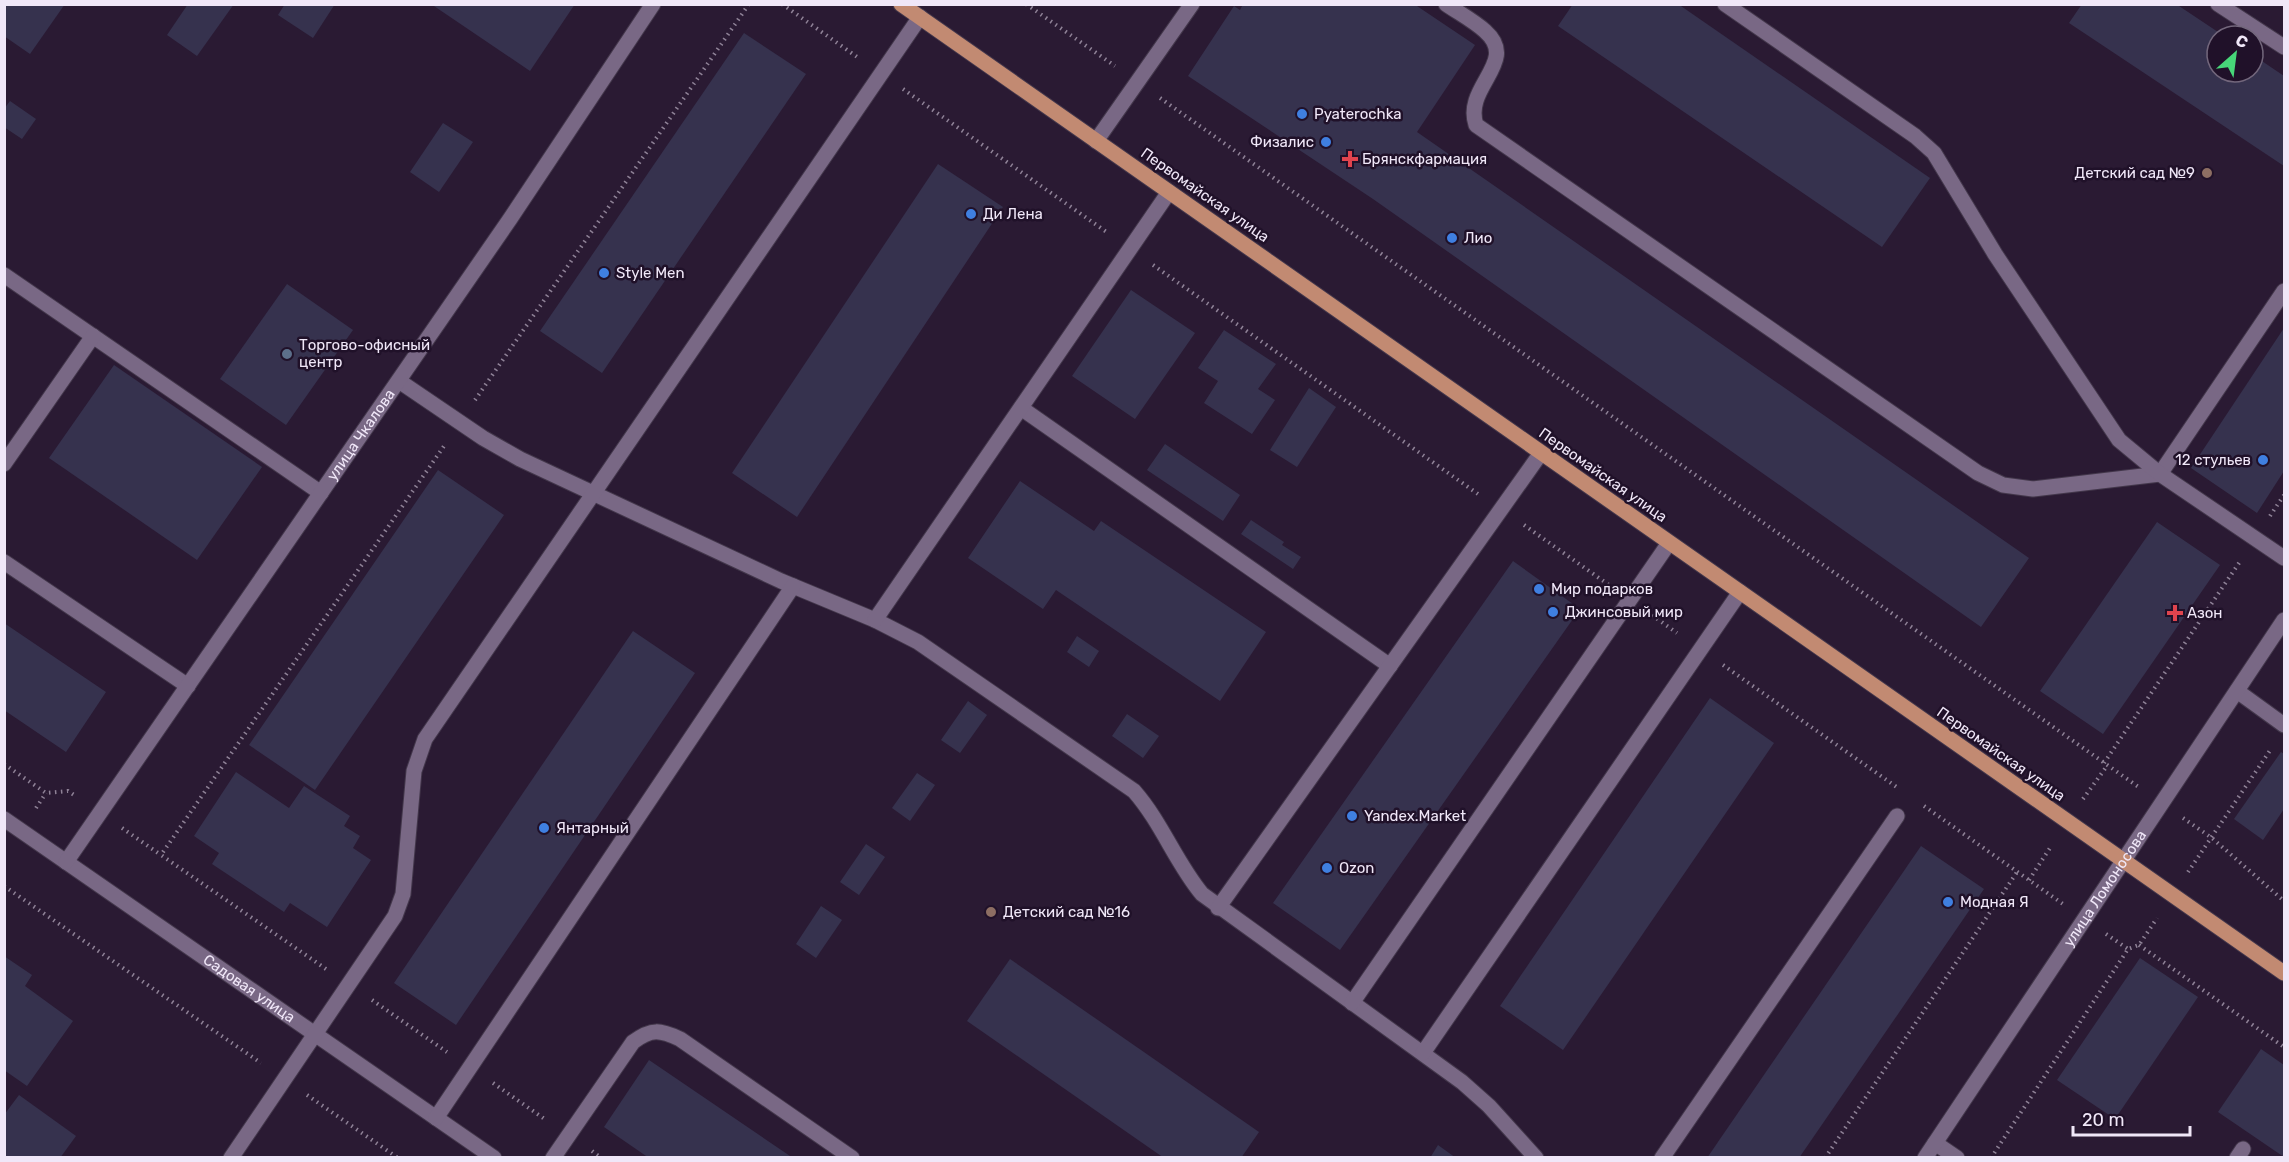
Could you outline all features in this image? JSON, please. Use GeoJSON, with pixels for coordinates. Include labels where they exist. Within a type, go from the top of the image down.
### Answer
{"type":"FeatureCollection","features":[{"type":"Feature","properties":{"kind":"main road","name":"Первомайская улица"},"geometry":{"type":"LineString","coordinates":[[913,10],[1096,141],[2284,974]]}},
{"type":"Feature","properties":{"kind":"street","name":"улица Чкалова"},"geometry":{"type":"LineString","coordinates":[[66,862],[399,381],[653,4]]}},
{"type":"Feature","properties":{"kind":"street"},"geometry":{"type":"LineString","coordinates":[[1096,141],[1192,4]]}},
{"type":"Feature","properties":{"kind":"street"},"geometry":{"type":"LineString","coordinates":[[1446,4],[1486,32],[1495,44],[1497,56],[1494,68],[1473,103],[1476,125],[1978,473],[2003,485],[2033,489],[2160,474],[2284,291]]}},
{"type":"Feature","properties":{"kind":"street"},"geometry":{"type":"LineString","coordinates":[[1725,4],[1906,129],[1934,153],[1995,254],[2119,440],[2160,474],[2284,558]]}},
{"type":"Feature","properties":{"kind":"street"},"geometry":{"type":"LineString","coordinates":[[2218,4],[2284,47]]}},
{"type":"Feature","properties":{"kind":"street"},"geometry":{"type":"LineString","coordinates":[[231,1158],[395,916],[403,894],[414,771],[425,739],[880,74],[913,10]]}},
{"type":"Feature","properties":{"kind":"street"},"geometry":{"type":"LineString","coordinates":[[875,620],[1169,192]]}},
{"type":"Feature","properties":{"kind":"street"},"geometry":{"type":"LineString","coordinates":[[4,275],[321,493]]}},
{"type":"Feature","properties":{"kind":"street"},"geometry":{"type":"LineString","coordinates":[[4,464],[93,336]]}},
{"type":"Feature","properties":{"kind":"street"},"geometry":{"type":"LineString","coordinates":[[399,381],[460,423],[520,459],[794,586],[875,620],[918,642],[1134,791],[1148,807],[1191,881],[1218,908],[1423,1053],[1489,1106],[1536,1158]]}},
{"type":"Feature","properties":{"kind":"street"},"geometry":{"type":"LineString","coordinates":[[1021,408],[1390,666]]}},
{"type":"Feature","properties":{"kind":"street"},"geometry":{"type":"LineString","coordinates":[[1218,908],[1541,453]]}},
{"type":"Feature","properties":{"kind":"street"},"geometry":{"type":"LineString","coordinates":[[1352,1003],[1669,543]]}},
{"type":"Feature","properties":{"kind":"street"},"geometry":{"type":"LineString","coordinates":[[4,562],[188,686]]}},
{"type":"Feature","properties":{"kind":"street"},"geometry":{"type":"LineString","coordinates":[[436,1118],[794,586]]}},
{"type":"Feature","properties":{"kind":"street"},"geometry":{"type":"LineString","coordinates":[[1423,1053],[1740,592]]}},
{"type":"Feature","properties":{"kind":"street","name":"улица Ломоносова"},"geometry":{"type":"LineString","coordinates":[[1926,1158],[2284,620]]}},
{"type":"Feature","properties":{"kind":"street"},"geometry":{"type":"LineString","coordinates":[[2237,692],[2284,725]]}},
{"type":"Feature","properties":{"kind":"street"},"geometry":{"type":"LineString","coordinates":[[1662,1158],[1897,816]]}},
{"type":"Feature","properties":{"kind":"street","name":"Садовая улица"},"geometry":{"type":"LineString","coordinates":[[4,819],[494,1158]]}},
{"type":"Feature","properties":{"kind":"street"},"geometry":{"type":"LineString","coordinates":[[553,1158],[633,1041],[646,1032],[663,1031],[680,1039],[852,1158]]}},
{"type":"Feature","properties":{"kind":"street"},"geometry":{"type":"LineString","coordinates":[[1935,1143],[1957,1158]]}},
{"type":"Feature","properties":{"kind":"path"},"geometry":{"type":"LineString","coordinates":[[601,1158],[161,855],[749,4]]}},
{"type":"Feature","properties":{"kind":"path"},"geometry":{"type":"LineString","coordinates":[[782,4],[1902,791]]}},
{"type":"Feature","properties":{"kind":"path"},"geometry":{"type":"LineString","coordinates":[[1026,4],[2106,764],[2284,495]]}},
{"type":"Feature","properties":{"kind":"path"},"geometry":{"type":"LineString","coordinates":[[2278,740],[2212,838],[2284,902]]}},
{"type":"Feature","properties":{"kind":"path"},"geometry":{"type":"LineString","coordinates":[[4,764],[46,793]]}},
{"type":"Feature","properties":{"kind":"path"},"geometry":{"type":"LineString","coordinates":[[1921,804],[2029,880]]}},
{"type":"Feature","properties":{"kind":"path"},"geometry":{"type":"LineString","coordinates":[[1825,1158],[2017,872]]}},
{"type":"Feature","properties":{"kind":"path"},"geometry":{"type":"LineString","coordinates":[[4,886],[398,1158]]}},
{"type":"Feature","properties":{"kind":"path"},"geometry":{"type":"LineString","coordinates":[[1991,1158],[2128,949],[2139,945],[2284,1047]]}},
{"type":"Feature","properties":{"kind":"building"},"geometry":{"type":"Polygon","coordinates":[[[4,4],[65,4],[30,54],[4,36],[4,4]]]}},
{"type":"Feature","properties":{"kind":"building"},"geometry":{"type":"Polygon","coordinates":[[[188,4],[234,4],[197,56],[167,35],[188,4]]]}},
{"type":"Feature","properties":{"kind":"building"},"geometry":{"type":"Polygon","coordinates":[[[285,4],[335,4],[313,38],[278,15],[285,4]]]}},
{"type":"Feature","properties":{"kind":"building"},"geometry":{"type":"Polygon","coordinates":[[[431,4],[575,4],[530,71],[431,4]]]}},
{"type":"Feature","properties":{"kind":"building"},"geometry":{"type":"Polygon","coordinates":[[[1243,4],[1414,4],[1475,45],[1417,132],[2029,558],[1981,627],[1373,199],[1188,76],[1234,6],[1240,10],[1243,4]]]}},
{"type":"Feature","properties":{"kind":"building"},"geometry":{"type":"Polygon","coordinates":[[[1573,4],[1678,4],[1930,178],[1882,247],[1558,26],[1573,4]]]}},
{"type":"Feature","properties":{"kind":"building"},"geometry":{"type":"Polygon","coordinates":[[[2082,4],[2176,4],[2206,24],[2205,84],[2265,84],[2265,63],[2284,76],[2284,166],[2069,23],[2082,4]]]}},
{"type":"Feature","properties":{"kind":"building"},"geometry":{"type":"Polygon","coordinates":[[[744,33],[806,74],[602,373],[540,331],[744,33]]]}},
{"type":"Feature","properties":{"kind":"building"},"geometry":{"type":"Polygon","coordinates":[[[10,101],[36,119],[22,139],[4,127],[4,109],[10,101]]]}},
{"type":"Feature","properties":{"kind":"building"},"geometry":{"type":"Polygon","coordinates":[[[443,123],[473,142],[439,192],[410,172],[443,123]]]}},
{"type":"Feature","properties":{"kind":"building"},"geometry":{"type":"Polygon","coordinates":[[[938,164],[1003,207],[797,517],[732,473],[938,164]]]}},
{"type":"Feature","properties":{"kind":"building","name":"Торгово-офисный центр"},"geometry":{"type":"Polygon","coordinates":[[[287,284],[353,330],[286,425],[220,379],[287,284]]]}},
{"type":"Feature","properties":{"kind":"building"},"geometry":{"type":"Polygon","coordinates":[[[1131,290],[1195,333],[1135,419],[1072,376],[1131,290]]]}},
{"type":"Feature","properties":{"kind":"building"},"geometry":{"type":"Polygon","coordinates":[[[2284,328],[2284,471],[2257,513],[2191,468],[2284,328]]]}},
{"type":"Feature","properties":{"kind":"building"},"geometry":{"type":"Polygon","coordinates":[[[1224,330],[1276,364],[1258,389],[1275,400],[1252,434],[1204,403],[1218,381],[1198,368],[1224,330]]]}},
{"type":"Feature","properties":{"kind":"building"},"geometry":{"type":"Polygon","coordinates":[[[114,365],[262,467],[197,560],[49,458],[114,365]]]}},
{"type":"Feature","properties":{"kind":"building"},"geometry":{"type":"Polygon","coordinates":[[[1309,388],[1336,407],[1297,467],[1270,450],[1309,388]]]}},
{"type":"Feature","properties":{"kind":"building"},"geometry":{"type":"Polygon","coordinates":[[[1165,444],[1240,495],[1223,521],[1147,470],[1165,444]]]}},
{"type":"Feature","properties":{"kind":"building"},"geometry":{"type":"Polygon","coordinates":[[[438,470],[504,515],[315,790],[249,745],[438,470]]]}},
{"type":"Feature","properties":{"kind":"building"},"geometry":{"type":"Polygon","coordinates":[[[1020,481],[1094,531],[1101,521],[1266,632],[1220,701],[1056,590],[1043,609],[968,558],[1020,481]]]}},
{"type":"Feature","properties":{"kind":"building"},"geometry":{"type":"Polygon","coordinates":[[[1251,520],[1284,542],[1282,545],[1301,557],[1293,569],[1241,534],[1251,520]]]}},
{"type":"Feature","properties":{"kind":"building"},"geometry":{"type":"Polygon","coordinates":[[[2157,522],[2220,565],[2103,734],[2040,691],[2157,522]]]}},
{"type":"Feature","properties":{"kind":"building"},"geometry":{"type":"Polygon","coordinates":[[[1513,561],[1580,609],[1340,950],[1273,903],[1513,561]]]}},
{"type":"Feature","properties":{"kind":"building"},"geometry":{"type":"Polygon","coordinates":[[[4,623],[106,692],[66,752],[4,710],[4,623]]]}},
{"type":"Feature","properties":{"kind":"building","name":"Янтарный"},"geometry":{"type":"Polygon","coordinates":[[[633,631],[695,673],[456,1025],[394,983],[633,631]]]}},
{"type":"Feature","properties":{"kind":"building"},"geometry":{"type":"Polygon","coordinates":[[[1077,636],[1099,651],[1089,667],[1067,652],[1077,636]]]}},
{"type":"Feature","properties":{"kind":"building"},"geometry":{"type":"Polygon","coordinates":[[[1710,698],[1774,743],[1563,1050],[1500,1006],[1710,698]]]}},
{"type":"Feature","properties":{"kind":"building"},"geometry":{"type":"Polygon","coordinates":[[[968,701],[987,715],[960,753],[941,740],[968,701]]]}},
{"type":"Feature","properties":{"kind":"building"},"geometry":{"type":"Polygon","coordinates":[[[1127,714],[1159,736],[1143,758],[1112,736],[1127,714]]]}},
{"type":"Feature","properties":{"kind":"building"},"geometry":{"type":"Polygon","coordinates":[[[2281,752],[2284,754],[2284,809],[2263,840],[2234,819],[2281,752]]]}},
{"type":"Feature","properties":{"kind":"building"},"geometry":{"type":"Polygon","coordinates":[[[236,772],[289,808],[304,786],[350,816],[344,826],[360,836],[353,848],[371,860],[327,927],[290,903],[284,912],[212,864],[219,853],[194,836],[236,772]]]}},
{"type":"Feature","properties":{"kind":"building"},"geometry":{"type":"Polygon","coordinates":[[[917,773],[935,785],[910,821],[892,808],[917,773]]]}},
{"type":"Feature","properties":{"kind":"building"},"geometry":{"type":"Polygon","coordinates":[[[866,844],[885,857],[859,895],[840,882],[866,844]]]}},
{"type":"Feature","properties":{"kind":"building"},"geometry":{"type":"Polygon","coordinates":[[[1921,846],[1984,889],[1799,1158],[1707,1158],[1921,846]]]}},
{"type":"Feature","properties":{"kind":"building"},"geometry":{"type":"Polygon","coordinates":[[[821,906],[842,920],[816,958],[796,944],[821,906]]]}},
{"type":"Feature","properties":{"kind":"building"},"geometry":{"type":"Polygon","coordinates":[[[4,956],[32,975],[25,986],[73,1021],[27,1086],[4,1070],[4,956]]]}},
{"type":"Feature","properties":{"kind":"building"},"geometry":{"type":"Polygon","coordinates":[[[2140,958],[2198,997],[2115,1119],[2057,1080],[2140,958]]]}},
{"type":"Feature","properties":{"kind":"building"},"geometry":{"type":"Polygon","coordinates":[[[1010,959],[1259,1132],[1241,1158],[1164,1158],[967,1021],[1010,959]]]}},
{"type":"Feature","properties":{"kind":"building"},"geometry":{"type":"Polygon","coordinates":[[[2261,1049],[2284,1065],[2284,1157],[2218,1112],[2261,1049]]]}},
{"type":"Feature","properties":{"kind":"building"},"geometry":{"type":"Polygon","coordinates":[[[649,1060],[793,1158],[649,1158],[604,1127],[649,1060]]]}},
{"type":"Feature","properties":{"kind":"building"},"geometry":{"type":"Polygon","coordinates":[[[19,1095],[76,1136],[60,1158],[4,1158],[4,1115],[19,1095]]]}},
{"type":"Feature","properties":{"kind":"building"},"geometry":{"type":"Polygon","coordinates":[[[1438,1145],[1456,1158],[1430,1158],[1438,1145]]]}},
{"type":"Feature","properties":{"kind":"place","name":"Pyaterochka"},"geometry":{"type":"Point","coordinates":[1302,114]}},
{"type":"Feature","properties":{"kind":"place","name":"Физалис"},"geometry":{"type":"Point","coordinates":[1326,142]}},
{"type":"Feature","properties":{"kind":"place","name":"Брянскфармация"},"geometry":{"type":"Point","coordinates":[1350,159]}},
{"type":"Feature","properties":{"kind":"place","name":"Детский сад №9"},"geometry":{"type":"Point","coordinates":[2207,173]}},
{"type":"Feature","properties":{"kind":"place","name":"Ди Лена"},"geometry":{"type":"Point","coordinates":[971,214]}},
{"type":"Feature","properties":{"kind":"place","name":"Лио"},"geometry":{"type":"Point","coordinates":[1452,238]}},
{"type":"Feature","properties":{"kind":"place","name":"Style Men"},"geometry":{"type":"Point","coordinates":[604,273]}},
{"type":"Feature","properties":{"kind":"place","name":"Торгово-офисный центр"},"geometry":{"type":"Point","coordinates":[287,354]}},
{"type":"Feature","properties":{"kind":"place","name":"12 стульев"},"geometry":{"type":"Point","coordinates":[2263,460]}},
{"type":"Feature","properties":{"kind":"place","name":"Мир подарков"},"geometry":{"type":"Point","coordinates":[1539,589]}},
{"type":"Feature","properties":{"kind":"place","name":"Джинсовый мир"},"geometry":{"type":"Point","coordinates":[1553,612]}},
{"type":"Feature","properties":{"kind":"place","name":"Азон"},"geometry":{"type":"Point","coordinates":[2175,613]}},
{"type":"Feature","properties":{"kind":"place","name":"Yandex.Market"},"geometry":{"type":"Point","coordinates":[1352,816]}},
{"type":"Feature","properties":{"kind":"place","name":"Янтарный"},"geometry":{"type":"Point","coordinates":[544,828]}},
{"type":"Feature","properties":{"kind":"place","name":"Ozon"},"geometry":{"type":"Point","coordinates":[1327,868]}},
{"type":"Feature","properties":{"kind":"place","name":"Модная Я"},"geometry":{"type":"Point","coordinates":[1948,902]}},
{"type":"Feature","properties":{"kind":"place","name":"Детский сад №16"},"geometry":{"type":"Point","coordinates":[991,912]}}]}
